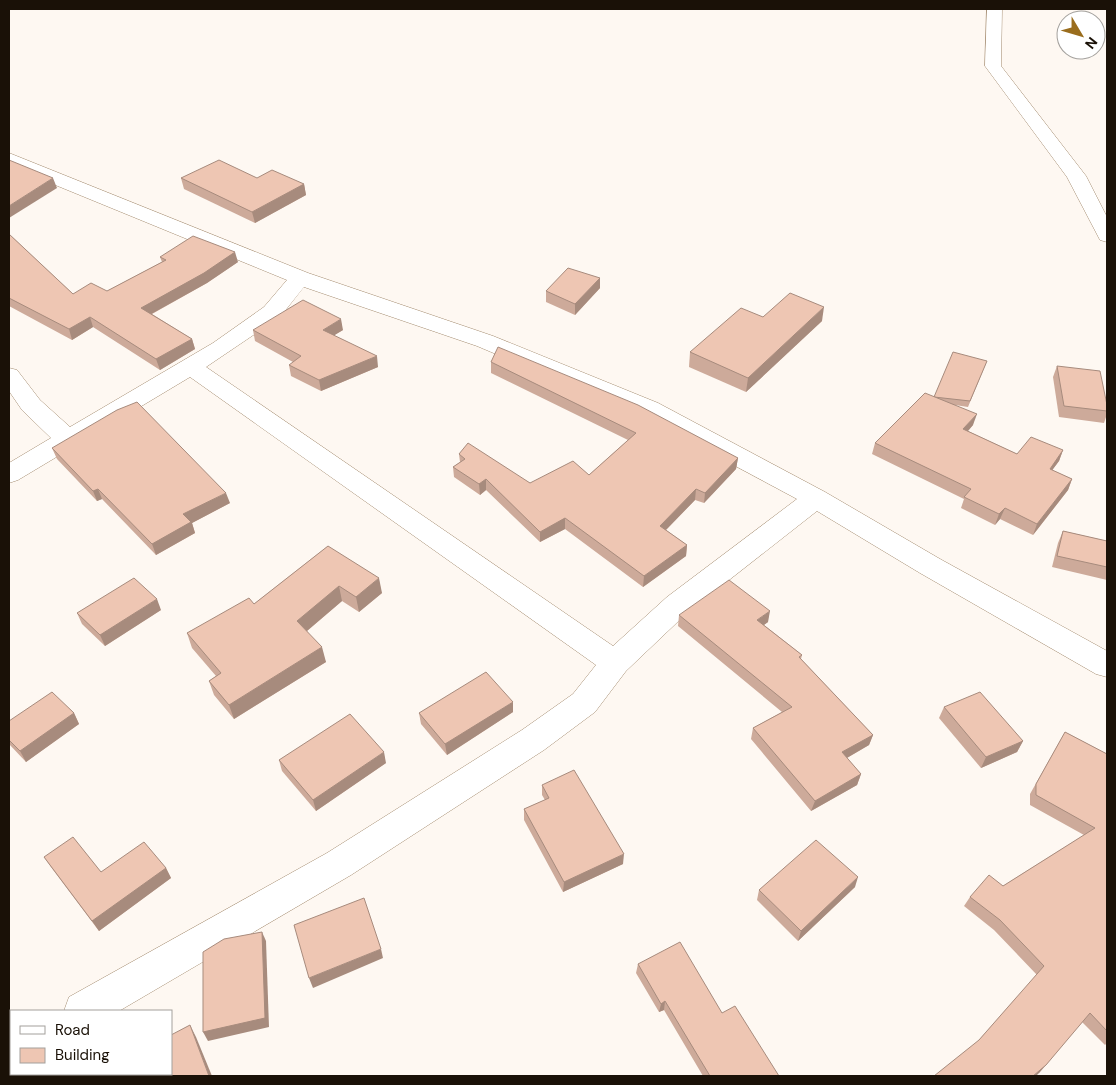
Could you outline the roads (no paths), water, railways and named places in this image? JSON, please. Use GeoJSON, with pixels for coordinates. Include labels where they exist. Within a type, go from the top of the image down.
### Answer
{"type":"FeatureCollection","features":[{"type":"Feature","properties":{"kind":"street"},"geometry":{"type":"LineString","coordinates":[[994,9],[993,66],[1076,176],[1107,236]]}},
{"type":"Feature","properties":{"kind":"street"},"geometry":{"type":"LineString","coordinates":[[9,160],[300,278],[485,341],[581,379],[649,409],[816,498],[930,566],[1107,666]]}},
{"type":"Feature","properties":{"kind":"street"},"geometry":{"type":"LineString","coordinates":[[9,474],[221,348],[272,312],[300,278]]}},
{"type":"Feature","properties":{"kind":"street"},"geometry":{"type":"LineString","coordinates":[[190,366],[615,663]]}},
{"type":"Feature","properties":{"kind":"street"},"geometry":{"type":"LineString","coordinates":[[9,375],[31,405],[68,439]]}},
{"type":"Feature","properties":{"kind":"street"},"geometry":{"type":"LineString","coordinates":[[85,1010],[339,864],[525,745],[584,703],[615,663],[677,605],[816,498]]}}]}
